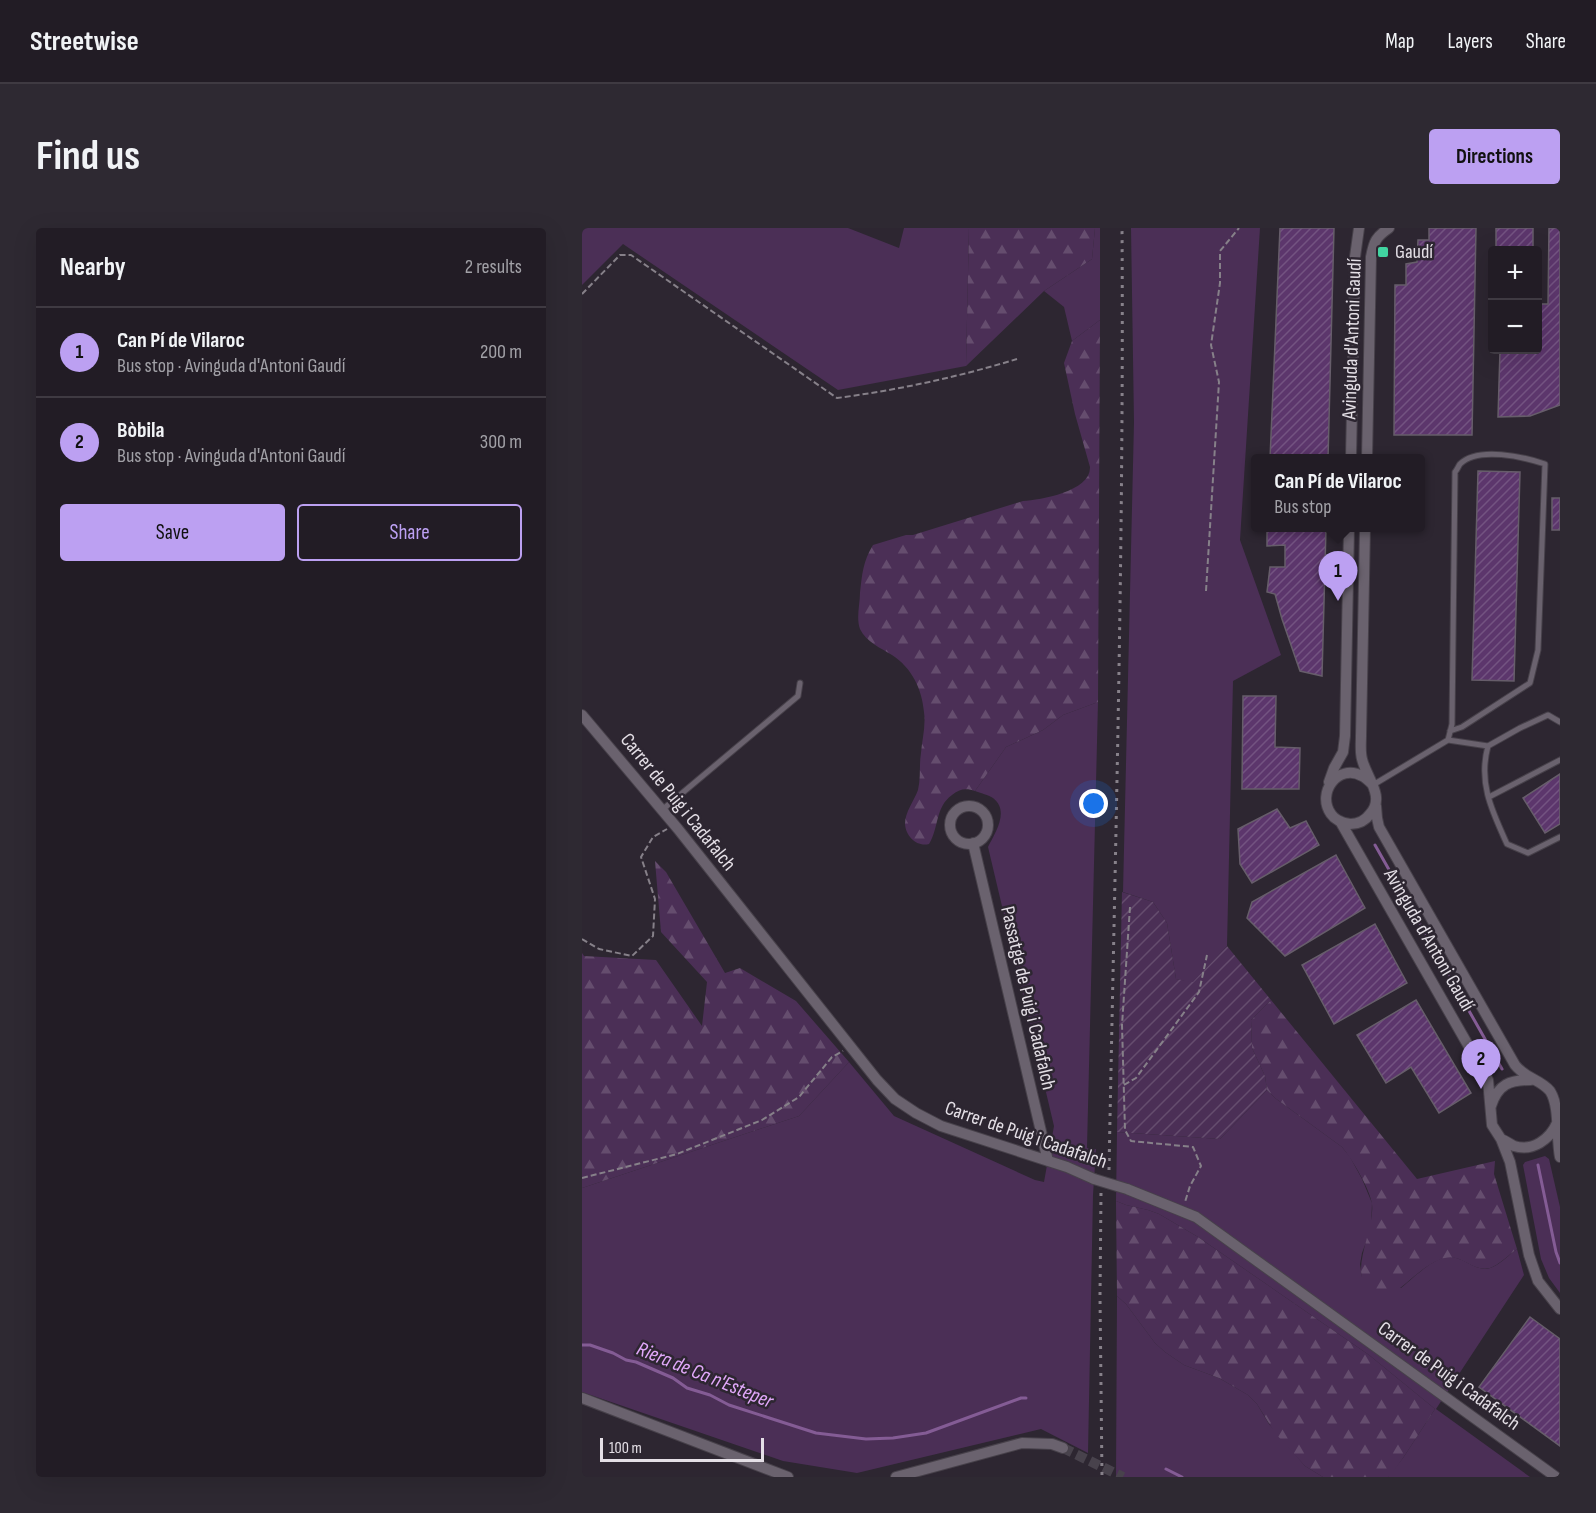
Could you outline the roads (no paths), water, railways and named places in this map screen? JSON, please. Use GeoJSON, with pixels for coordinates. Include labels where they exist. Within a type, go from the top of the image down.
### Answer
{"type":"FeatureCollection","features":[{"type":"Feature","properties":{"kind":"street","name":"Avinguda d'Antoni Gaudí"},"geometry":{"type":"LineString","coordinates":[[1351,454],[1355,257],[1359,228]]}},
{"type":"Feature","properties":{"kind":"street"},"geometry":{"type":"LineString","coordinates":[[1376,228],[1388,228]]}},
{"type":"Feature","properties":{"kind":"street","name":"Avinguda d'Antoni Gaudí"},"geometry":{"type":"LineString","coordinates":[[1367,454],[1371,257],[1377,237],[1388,228]]}},
{"type":"Feature","properties":{"kind":"street"},"geometry":{"type":"LineString","coordinates":[[1349,532],[1345,736],[1343,752],[1334,768],[1325,798],[1326,807],[1332,816],[1346,824],[1355,824],[1369,816],[1376,802],[1373,784],[1361,758],[1365,532]]}},
{"type":"Feature","properties":{"kind":"street","name":"Carrer de Puig i Cadafalch"},"geometry":{"type":"LineString","coordinates":[[582,715],[662,810],[877,1080],[895,1099],[941,1126],[1127,1189],[1196,1217],[1556,1477]]}},
{"type":"Feature","properties":{"kind":"street"},"geometry":{"type":"LineString","coordinates":[[1327,789],[1335,778],[1350,772],[1364,776],[1373,784]]}},
{"type":"Feature","properties":{"kind":"street","name":"Avinguda d'Antoni Gaudí"},"geometry":{"type":"LineString","coordinates":[[1376,802],[1379,826],[1515,1065],[1532,1080],[1542,1083],[1551,1091],[1558,1110],[1560,1157]]}},
{"type":"Feature","properties":{"kind":"street","name":"Avinguda d'Antoni Gaudí"},"geometry":{"type":"LineString","coordinates":[[1340,821],[1488,1080],[1492,1125],[1502,1139],[1510,1162],[1529,1255],[1538,1281],[1560,1309]]}},
{"type":"Feature","properties":{"kind":"street","name":"Passatge de Puig i Cadafalch"},"geometry":{"type":"LineString","coordinates":[[973,843],[1048,1161]]}},
{"type":"Feature","properties":{"kind":"street"},"geometry":{"type":"LineString","coordinates":[[1490,1113],[1491,1103],[1497,1092],[1506,1084],[1517,1080],[1532,1080]]}},
{"type":"Feature","properties":{"kind":"street"},"geometry":{"type":"LineString","coordinates":[[1502,1139],[1516,1147],[1528,1148],[1539,1144],[1554,1131],[1558,1117]]}},
{"type":"Feature","properties":{"kind":"street"},"geometry":{"type":"LineString","coordinates":[[582,1398],[788,1477]]}},
{"type":"Feature","properties":{"kind":"street"},"geometry":{"type":"LineString","coordinates":[[896,1477],[1022,1443],[1052,1444],[1063,1448]]}},
{"type":"Feature","properties":{"kind":"lane"},"geometry":{"type":"LineString","coordinates":[[1448,740],[1450,731],[1452,724],[1455,472],[1462,462],[1484,454],[1526,458],[1545,464],[1538,650],[1530,682],[1462,728],[1450,731]]}},
{"type":"Feature","properties":{"kind":"lane"},"geometry":{"type":"LineString","coordinates":[[662,810],[798,696],[800,683]]}},
{"type":"Feature","properties":{"kind":"lane"},"geometry":{"type":"LineString","coordinates":[[1373,784],[1448,740],[1488,746],[1548,715],[1560,722]]}},
{"type":"Feature","properties":{"kind":"lane"},"geometry":{"type":"LineString","coordinates":[[1488,746],[1483,763],[1485,785],[1492,812],[1507,844],[1528,853],[1560,837]]}},
{"type":"Feature","properties":{"kind":"lane"},"geometry":{"type":"LineString","coordinates":[[1489,797],[1560,760]]}},
{"type":"Feature","properties":{"kind":"waterway"},"geometry":{"type":"LineString","coordinates":[[1375,845],[1502,1069]]}},
{"type":"Feature","properties":{"kind":"waterway"},"geometry":{"type":"LineString","coordinates":[[1538,1165],[1560,1263]]}},
{"type":"Feature","properties":{"kind":"waterway","name":"Riera de Ca n'Esteper"},"geometry":{"type":"LineString","coordinates":[[582,1345],[590,1345],[636,1362],[673,1378],[687,1388],[710,1395],[729,1405],[816,1433],[866,1439],[926,1433],[1026,1398]]}},
{"type":"Feature","properties":{"kind":"waterway","name":"Riera de Ca n'Esteper"},"geometry":{"type":"LineString","coordinates":[[1166,1469],[1182,1477]]}},
{"type":"Feature","properties":{"kind":"tunnel"},"geometry":{"type":"LineString","coordinates":[[1063,1448],[1123,1477]]}},
{"type":"Feature","properties":{"kind":"railway"},"geometry":{"type":"LineString","coordinates":[[1109,1170],[1120,581],[1122,228]]}},
{"type":"Feature","properties":{"kind":"railway"},"geometry":{"type":"LineString","coordinates":[[1101,1193],[1102,1477]]}},
{"type":"Feature","properties":{"kind":"place","name":"Gaudí"},"geometry":{"type":"Point","coordinates":[1383,252]}},
{"type":"Feature","properties":{"kind":"place","name":"Can Pí de Vilaroc"},"geometry":{"type":"Point","coordinates":[1338,601]}},
{"type":"Feature","properties":{"kind":"place","name":"Bòbila"},"geometry":{"type":"Point","coordinates":[1481,1089]}}]}
